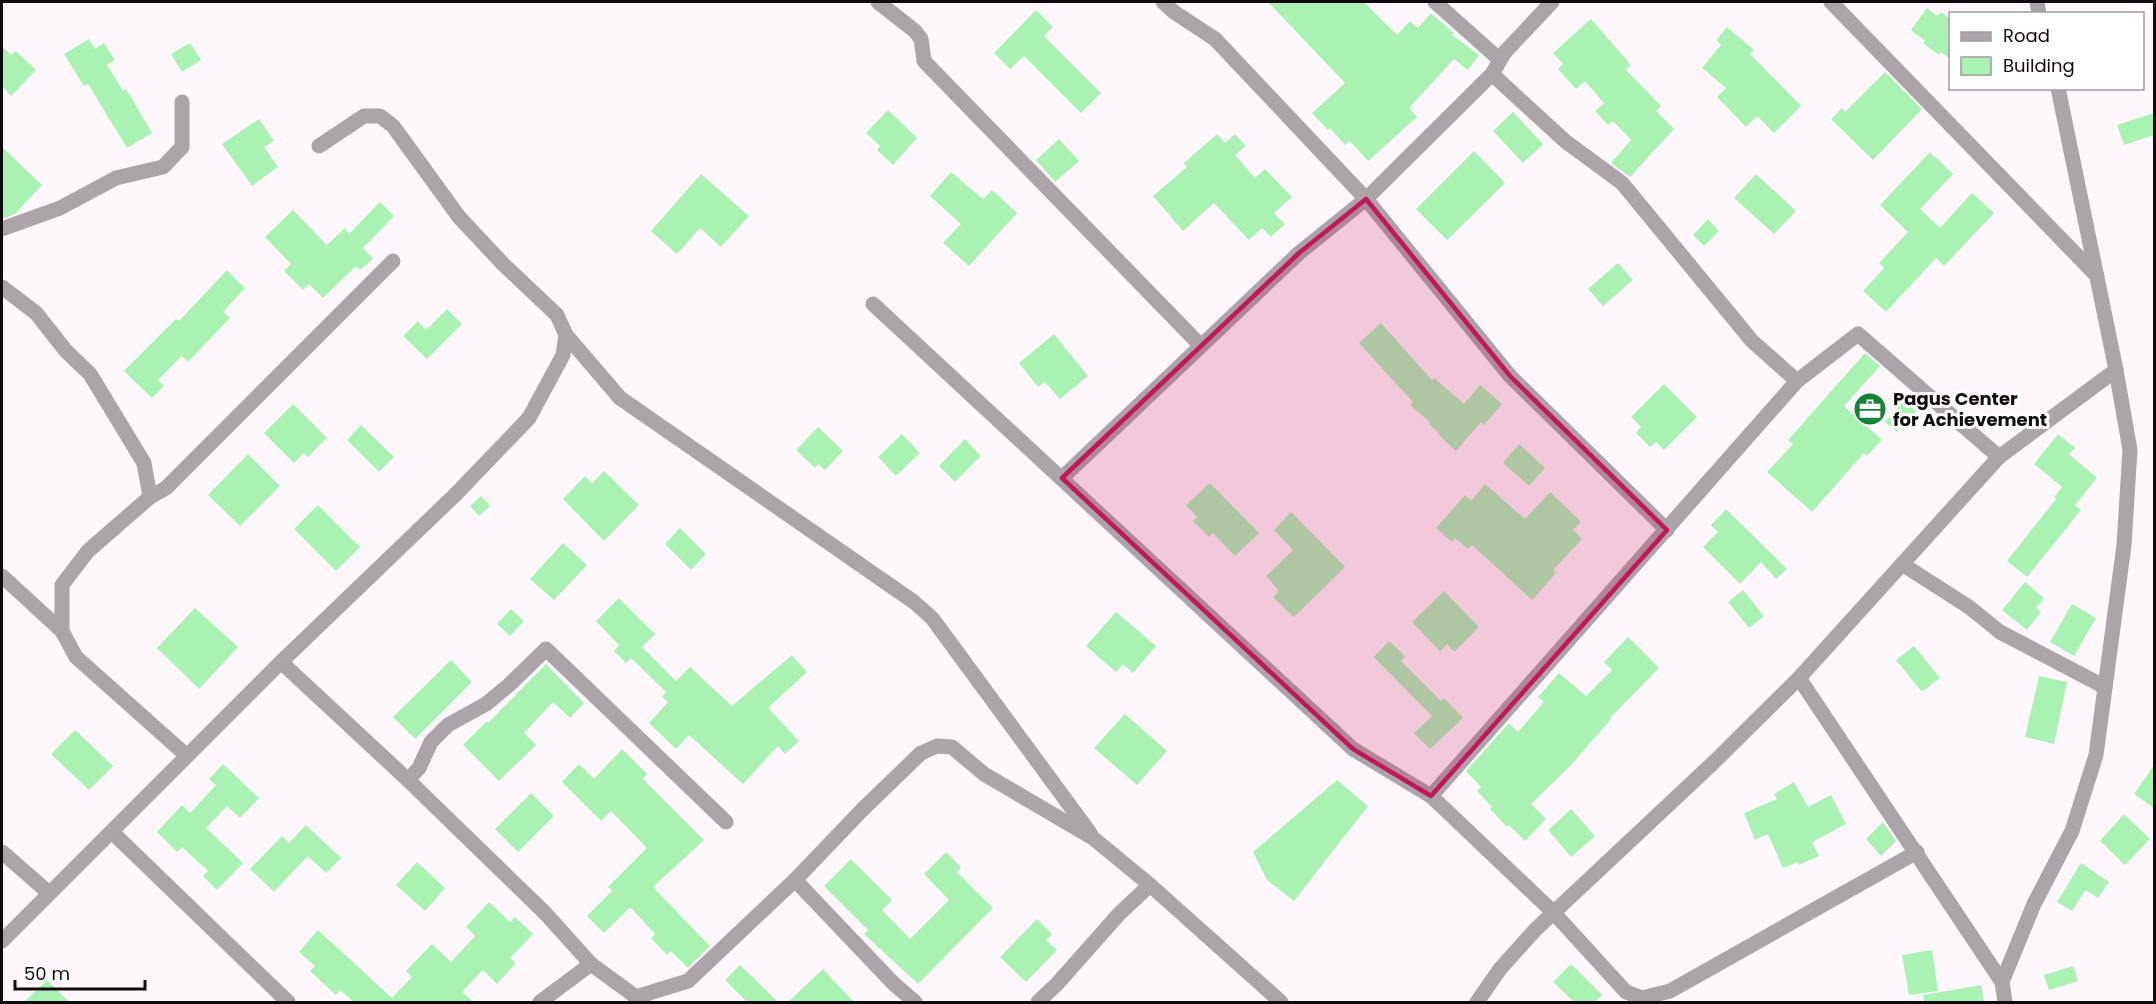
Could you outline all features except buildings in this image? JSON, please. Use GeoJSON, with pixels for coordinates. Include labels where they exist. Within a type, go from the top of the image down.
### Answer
{"type":"FeatureCollection","features":[{"type":"Feature","properties":{"kind":"street"},"geometry":{"type":"LineString","coordinates":[[878,2],[915,31],[921,39],[924,61],[1201,346]]}},
{"type":"Feature","properties":{"kind":"street"},"geometry":{"type":"LineString","coordinates":[[1162,2],[1215,39],[1366,199],[1510,376],[1667,530]]}},
{"type":"Feature","properties":{"kind":"street"},"geometry":{"type":"LineString","coordinates":[[1435,2],[1500,60]]}},
{"type":"Feature","properties":{"kind":"street"},"geometry":{"type":"LineString","coordinates":[[1062,478],[1299,253],[1366,199],[1492,74],[1500,60],[1552,2]]}},
{"type":"Feature","properties":{"kind":"street"},"geometry":{"type":"LineString","coordinates":[[1831,2],[2097,276]]}},
{"type":"Feature","properties":{"kind":"street"},"geometry":{"type":"LineString","coordinates":[[1492,74],[1565,141],[1622,183],[1752,341],[1797,381]]}},
{"type":"Feature","properties":{"kind":"street"},"geometry":{"type":"LineString","coordinates":[[2002,982],[2034,904],[2072,831],[2096,755],[2124,545],[2130,450],[2116,370],[2058,90]]}},
{"type":"Feature","properties":{"kind":"street"},"geometry":{"type":"LineString","coordinates":[[2,229],[60,208],[116,178],[163,167],[182,147],[182,102]]}},
{"type":"Feature","properties":{"kind":"street"},"geometry":{"type":"LineString","coordinates":[[319,146],[364,116],[380,116],[393,126],[459,217],[504,265],[557,315],[566,335],[620,398],[914,602],[932,618],[1093,838]]}},
{"type":"Feature","properties":{"kind":"street"},"geometry":{"type":"LineString","coordinates":[[62,631],[62,585],[88,552],[150,497],[166,488],[393,261]]}},
{"type":"Feature","properties":{"kind":"street"},"geometry":{"type":"LineString","coordinates":[[2,287],[36,313],[66,351],[90,374],[144,463],[150,497]]}},
{"type":"Feature","properties":{"kind":"street"},"geometry":{"type":"LineString","coordinates":[[873,304],[1353,749],[1431,796],[1553,912],[1626,992],[1642,998],[1670,991],[1917,852]]}},
{"type":"Feature","properties":{"kind":"street"},"geometry":{"type":"LineString","coordinates":[[1431,796],[1797,381],[1858,334],[1999,457]]}},
{"type":"Feature","properties":{"kind":"street"},"geometry":{"type":"LineString","coordinates":[[2,941],[186,755],[456,494],[529,418],[563,355],[566,335]]}},
{"type":"Feature","properties":{"kind":"street"},"geometry":{"type":"LineString","coordinates":[[1477,1002],[1500,969],[1553,912],[1713,763],[1799,678],[1999,457],[2116,370]]}},
{"type":"Feature","properties":{"kind":"street"},"geometry":{"type":"LineString","coordinates":[[1902,564],[1969,607],[2000,632],[2105,687]]}},
{"type":"Feature","properties":{"kind":"street"},"geometry":{"type":"LineString","coordinates":[[2,576],[62,631],[76,657],[186,755]]}},
{"type":"Feature","properties":{"kind":"street"},"geometry":{"type":"LineString","coordinates":[[408,780],[419,768],[431,742],[448,725],[486,704],[546,649],[726,822]]}},
{"type":"Feature","properties":{"kind":"street"},"geometry":{"type":"LineString","coordinates":[[281,662],[408,780],[545,913],[591,964],[640,1000],[688,981],[795,880],[921,753],[937,746],[952,747],[984,774],[1093,838],[1150,885],[1281,1002]]}},
{"type":"Feature","properties":{"kind":"street"},"geometry":{"type":"LineString","coordinates":[[1799,678],[2002,982],[2005,1002]]}},
{"type":"Feature","properties":{"kind":"street"},"geometry":{"type":"LineString","coordinates":[[112,832],[288,1002]]}},
{"type":"Feature","properties":{"kind":"street"},"geometry":{"type":"LineString","coordinates":[[2,852],[49,893]]}},
{"type":"Feature","properties":{"kind":"street"},"geometry":{"type":"LineString","coordinates":[[795,880],[893,983],[915,1002]]}},
{"type":"Feature","properties":{"kind":"street"},"geometry":{"type":"LineString","coordinates":[[1038,1002],[1058,984],[1119,914],[1150,885]]}},
{"type":"Feature","properties":{"kind":"street"},"geometry":{"type":"LineString","coordinates":[[540,1002],[591,964]]}},
{"type":"Feature","properties":{"kind":"highlighted area"},"geometry":{"type":"Polygon","coordinates":[[[1366,199],[1510,376],[1667,530],[1431,796],[1353,749],[1062,478],[1299,253],[1366,199]]]}},
{"type":"Feature","properties":{"kind":"place","name":"Pagus Center for Achievement"},"geometry":{"type":"Point","coordinates":[1870,409]}}]}
